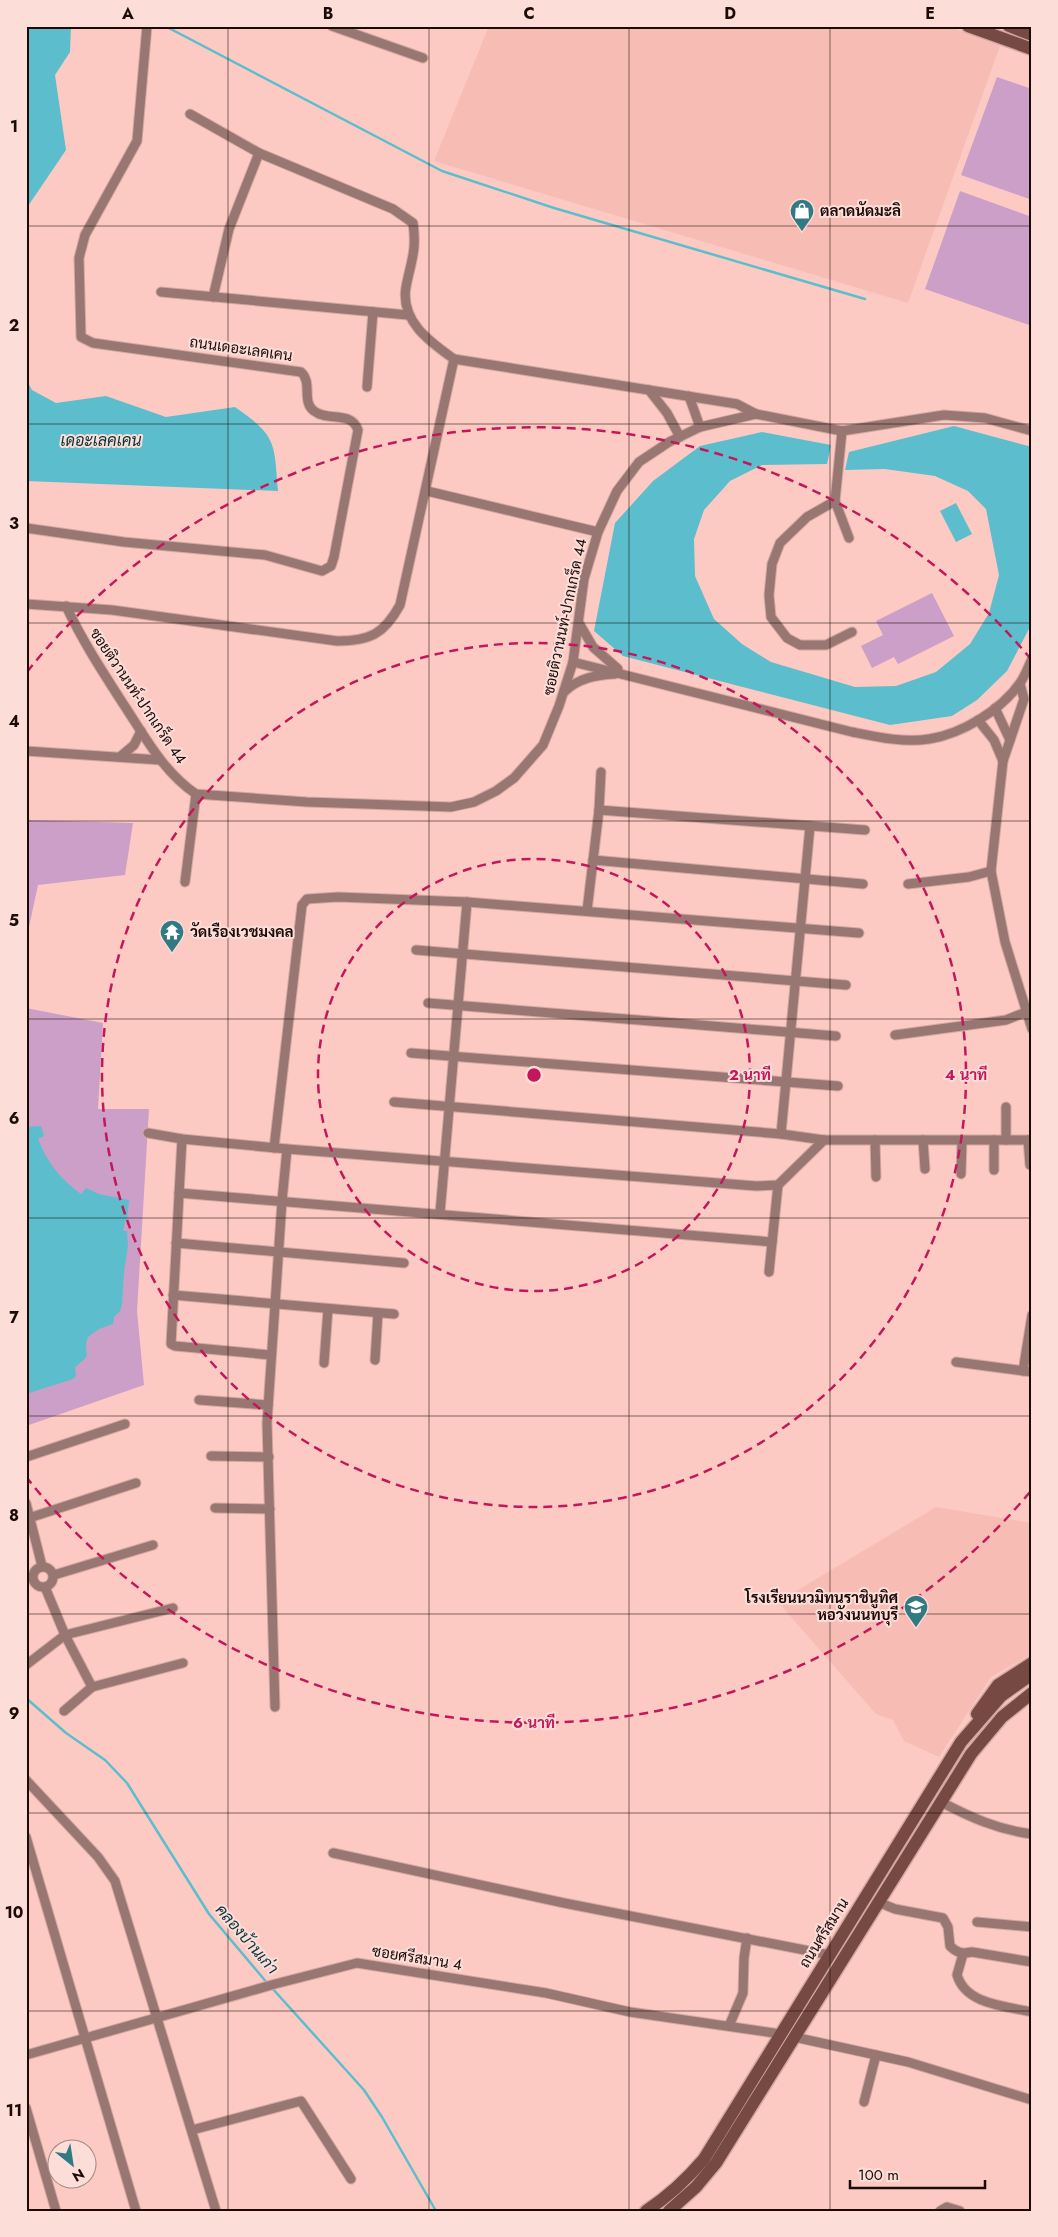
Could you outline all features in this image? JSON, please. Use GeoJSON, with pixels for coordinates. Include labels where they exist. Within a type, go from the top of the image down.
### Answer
{"type":"FeatureCollection","features":[{"type":"Feature","properties":{"kind":"main road"},"geometry":{"type":"LineString","coordinates":[[968,26],[1032,50]]}},
{"type":"Feature","properties":{"kind":"main road"},"geometry":{"type":"LineString","coordinates":[[1008,26],[1032,35]]}},
{"type":"Feature","properties":{"kind":"main road"},"geometry":{"type":"LineString","coordinates":[[961,1742],[990,1693],[1009,1676],[1032,1663]]}},
{"type":"Feature","properties":{"kind":"main road","name":"ถนนศรีสมาน"},"geometry":{"type":"LineString","coordinates":[[646,2211],[673,2191],[704,2159],[961,1742],[1001,1696],[1032,1674]]}},
{"type":"Feature","properties":{"kind":"main road","name":"ถนนศรีสมาน"},"geometry":{"type":"LineString","coordinates":[[669,2211],[696,2187],[716,2163],[940,1802],[972,1754],[1002,1717],[1032,1693]]}},
{"type":"Feature","properties":{"kind":"main road"},"geometry":{"type":"LineString","coordinates":[[1002,1717],[1032,1703]]}},
{"type":"Feature","properties":{"kind":"street","name":"ถนนเดอะเลคเคน"},"geometry":{"type":"LineString","coordinates":[[26,528],[124,542],[265,554],[322,571],[331,566],[334,557],[358,430],[353,421],[348,418],[322,414],[310,408],[307,379],[301,372],[93,343],[81,337],[79,258],[85,235],[137,141],[147,26]]}},
{"type":"Feature","properties":{"kind":"street"},"geometry":{"type":"LineString","coordinates":[[332,26],[423,58]]}},
{"type":"Feature","properties":{"kind":"street"},"geometry":{"type":"LineString","coordinates":[[190,114],[259,152],[393,209],[413,223],[416,245],[406,290],[408,315],[427,340],[454,359],[737,404],[756,414]]}},
{"type":"Feature","properties":{"kind":"street"},"geometry":{"type":"LineString","coordinates":[[213,297],[229,229],[259,152]]}},
{"type":"Feature","properties":{"kind":"street"},"geometry":{"type":"LineString","coordinates":[[162,292],[408,315]]}},
{"type":"Feature","properties":{"kind":"street"},"geometry":{"type":"LineString","coordinates":[[367,387],[373,312]]}},
{"type":"Feature","properties":{"kind":"street"},"geometry":{"type":"LineString","coordinates":[[26,604],[112,610],[337,641],[354,641],[369,637],[391,621],[400,605],[427,491],[454,359]]}},
{"type":"Feature","properties":{"kind":"street"},"geometry":{"type":"LineString","coordinates":[[649,390],[667,413],[680,437]]}},
{"type":"Feature","properties":{"kind":"street"},"geometry":{"type":"LineString","coordinates":[[689,396],[700,427]]}},
{"type":"Feature","properties":{"kind":"street","name":"ซอยติวานนท์-ปากเกร็ด 44"},"geometry":{"type":"LineString","coordinates":[[66,606],[86,647],[160,760],[182,783],[196,794],[421,808],[451,807],[474,802],[514,778],[543,745],[564,692],[572,662],[584,579],[598,532],[617,491],[639,462],[700,427],[756,414],[842,431],[944,415],[985,418],[1032,431]]}},
{"type":"Feature","properties":{"kind":"street"},"geometry":{"type":"LineString","coordinates":[[842,431],[834,501],[849,538]]}},
{"type":"Feature","properties":{"kind":"street"},"geometry":{"type":"LineString","coordinates":[[427,491],[598,532]]}},
{"type":"Feature","properties":{"kind":"street"},"geometry":{"type":"LineString","coordinates":[[834,501],[807,517],[780,543],[772,564],[771,617],[787,638],[800,645],[826,645],[852,632]]}},
{"type":"Feature","properties":{"kind":"street"},"geometry":{"type":"LineString","coordinates":[[579,622],[593,647],[608,662],[624,673]]}},
{"type":"Feature","properties":{"kind":"street"},"geometry":{"type":"LineString","coordinates":[[572,662],[624,673],[777,714],[890,739],[929,739],[965,729],[995,708],[1020,684],[1032,659]]}},
{"type":"Feature","properties":{"kind":"street"},"geometry":{"type":"LineString","coordinates":[[564,692],[569,686],[593,676],[624,673]]}},
{"type":"Feature","properties":{"kind":"street"},"geometry":{"type":"LineString","coordinates":[[1020,684],[1024,699],[1003,761],[991,871],[1005,942],[1032,1029]]}},
{"type":"Feature","properties":{"kind":"street"},"geometry":{"type":"LineString","coordinates":[[995,708],[1010,740]]}},
{"type":"Feature","properties":{"kind":"street"},"geometry":{"type":"LineString","coordinates":[[978,720],[994,740],[1003,761]]}},
{"type":"Feature","properties":{"kind":"street"},"geometry":{"type":"LineString","coordinates":[[121,756],[134,745],[141,731]]}},
{"type":"Feature","properties":{"kind":"street"},"geometry":{"type":"LineString","coordinates":[[26,750],[160,760]]}},
{"type":"Feature","properties":{"kind":"street"},"geometry":{"type":"LineString","coordinates":[[587,911],[600,810],[601,772]]}},
{"type":"Feature","properties":{"kind":"street"},"geometry":{"type":"LineString","coordinates":[[185,882],[196,794]]}},
{"type":"Feature","properties":{"kind":"street"},"geometry":{"type":"LineString","coordinates":[[600,810],[865,830]]}},
{"type":"Feature","properties":{"kind":"street"},"geometry":{"type":"LineString","coordinates":[[781,1134],[810,826]]}},
{"type":"Feature","properties":{"kind":"street"},"geometry":{"type":"LineString","coordinates":[[594,860],[863,884]]}},
{"type":"Feature","properties":{"kind":"street"},"geometry":{"type":"LineString","coordinates":[[908,884],[969,877],[991,871]]}},
{"type":"Feature","properties":{"kind":"street"},"geometry":{"type":"LineString","coordinates":[[274,1148],[304,901],[311,898],[338,897],[466,902],[859,933]]}},
{"type":"Feature","properties":{"kind":"street"},"geometry":{"type":"LineString","coordinates":[[440,1213],[459,1005],[466,902]]}},
{"type":"Feature","properties":{"kind":"street"},"geometry":{"type":"LineString","coordinates":[[416,950],[846,985]]}},
{"type":"Feature","properties":{"kind":"street"},"geometry":{"type":"LineString","coordinates":[[428,1002],[836,1036]]}},
{"type":"Feature","properties":{"kind":"street"},"geometry":{"type":"LineString","coordinates":[[895,1036],[1006,1020],[1026,1012]]}},
{"type":"Feature","properties":{"kind":"street"},"geometry":{"type":"LineString","coordinates":[[411,1053],[838,1086]]}},
{"type":"Feature","properties":{"kind":"street"},"geometry":{"type":"LineString","coordinates":[[394,1102],[781,1134],[824,1140],[1030,1140],[1030,1165]]}},
{"type":"Feature","properties":{"kind":"street"},"geometry":{"type":"LineString","coordinates":[[1006,1107],[1006,1140]]}},
{"type":"Feature","properties":{"kind":"street"},"geometry":{"type":"LineString","coordinates":[[148,1133],[182,1139],[274,1148],[756,1186],[778,1185]]}},
{"type":"Feature","properties":{"kind":"street"},"geometry":{"type":"LineString","coordinates":[[182,1139],[170,1341],[173,1345],[271,1355]]}},
{"type":"Feature","properties":{"kind":"street"},"geometry":{"type":"LineString","coordinates":[[769,1272],[778,1185],[824,1140]]}},
{"type":"Feature","properties":{"kind":"street"},"geometry":{"type":"LineString","coordinates":[[875,1140],[876,1176]]}},
{"type":"Feature","properties":{"kind":"street"},"geometry":{"type":"LineString","coordinates":[[923,1140],[926,1169]]}},
{"type":"Feature","properties":{"kind":"street"},"geometry":{"type":"LineString","coordinates":[[961,1174],[962,1140]]}},
{"type":"Feature","properties":{"kind":"street"},"geometry":{"type":"LineString","coordinates":[[994,1140],[994,1170]]}},
{"type":"Feature","properties":{"kind":"street"},"geometry":{"type":"LineString","coordinates":[[275,1707],[268,1406],[287,1149]]}},
{"type":"Feature","properties":{"kind":"street"},"geometry":{"type":"LineString","coordinates":[[179,1193],[440,1213],[772,1242]]}},
{"type":"Feature","properties":{"kind":"street"},"geometry":{"type":"LineString","coordinates":[[176,1243],[404,1262]]}},
{"type":"Feature","properties":{"kind":"street"},"geometry":{"type":"LineString","coordinates":[[173,1295],[394,1314]]}},
{"type":"Feature","properties":{"kind":"street"},"geometry":{"type":"LineString","coordinates":[[324,1363],[328,1309]]}},
{"type":"Feature","properties":{"kind":"street"},"geometry":{"type":"LineString","coordinates":[[374,1360],[378,1313]]}},
{"type":"Feature","properties":{"kind":"street"},"geometry":{"type":"LineString","coordinates":[[956,1362],[1027,1372],[1032,1315]]}},
{"type":"Feature","properties":{"kind":"street"},"geometry":{"type":"LineString","coordinates":[[199,1400],[268,1406]]}},
{"type":"Feature","properties":{"kind":"street"},"geometry":{"type":"LineString","coordinates":[[26,1457],[124,1424]]}},
{"type":"Feature","properties":{"kind":"street"},"geometry":{"type":"LineString","coordinates":[[211,1456],[269,1457]]}},
{"type":"Feature","properties":{"kind":"street"},"geometry":{"type":"LineString","coordinates":[[29,1518],[136,1483]]}},
{"type":"Feature","properties":{"kind":"street"},"geometry":{"type":"LineString","coordinates":[[26,1503],[42,1566]]}},
{"type":"Feature","properties":{"kind":"street"},"geometry":{"type":"LineString","coordinates":[[215,1508],[270,1509]]}},
{"type":"Feature","properties":{"kind":"street"},"geometry":{"type":"LineString","coordinates":[[54,1575],[153,1545]]}},
{"type":"Feature","properties":{"kind":"street"},"geometry":{"type":"LineString","coordinates":[[42,1566],[50,1568],[54,1575],[52,1583],[45,1587],[40,1587],[30,1582],[34,1571],[42,1566]]}},
{"type":"Feature","properties":{"kind":"street"},"geometry":{"type":"LineString","coordinates":[[45,1587],[65,1636],[92,1688]]}},
{"type":"Feature","properties":{"kind":"street"},"geometry":{"type":"LineString","coordinates":[[26,1665],[65,1636],[173,1608]]}},
{"type":"Feature","properties":{"kind":"street"},"geometry":{"type":"LineString","coordinates":[[64,1711],[92,1688],[183,1663]]}},
{"type":"Feature","properties":{"kind":"street"},"geometry":{"type":"LineString","coordinates":[[26,1780],[98,1858],[115,1881],[216,2211]]}},
{"type":"Feature","properties":{"kind":"street"},"geometry":{"type":"LineString","coordinates":[[940,1802],[970,1817],[1007,1831],[1032,1834]]}},
{"type":"Feature","properties":{"kind":"street"},"geometry":{"type":"LineString","coordinates":[[26,1837],[136,2211]]}},
{"type":"Feature","properties":{"kind":"street"},"geometry":{"type":"LineString","coordinates":[[333,1853],[564,1903],[830,1955]]}},
{"type":"Feature","properties":{"kind":"street"},"geometry":{"type":"LineString","coordinates":[[878,1902],[895,1909],[943,1918],[948,1928],[950,1946],[952,1948],[957,1946],[967,1947],[968,1953],[956,1975],[966,1991],[980,2000],[1032,2012]]}},
{"type":"Feature","properties":{"kind":"street"},"geometry":{"type":"LineString","coordinates":[[977,1922],[1032,1927]]}},
{"type":"Feature","properties":{"kind":"street"},"geometry":{"type":"LineString","coordinates":[[730,2026],[743,1993],[744,1958],[747,1938]]}},
{"type":"Feature","properties":{"kind":"street"},"geometry":{"type":"LineString","coordinates":[[968,1953],[1032,1962]]}},
{"type":"Feature","properties":{"kind":"street","name":"ซอยศรีสมาน 4"},"geometry":{"type":"LineString","coordinates":[[26,2055],[275,1984],[361,1963],[546,1993],[630,2012],[781,2034]]}},
{"type":"Feature","properties":{"kind":"street"},"geometry":{"type":"LineString","coordinates":[[794,2037],[912,2063],[1032,2100]]}},
{"type":"Feature","properties":{"kind":"street"},"geometry":{"type":"LineString","coordinates":[[864,2102],[876,2055]]}},
{"type":"Feature","properties":{"kind":"street"},"geometry":{"type":"LineString","coordinates":[[192,2130],[301,2101],[351,2180]]}},
{"type":"Feature","properties":{"kind":"street"},"geometry":{"type":"LineString","coordinates":[[26,2108],[56,2211]]}},
{"type":"Feature","properties":{"kind":"street"},"geometry":{"type":"LineString","coordinates":[[940,2211],[948,2207],[960,2211]]}},
{"type":"Feature","properties":{"kind":"shaded area","name":"ตลาดนัดมะลิ"},"geometry":{"type":"Polygon","coordinates":[[[489,26],[948,26],[1000,46],[908,303],[434,161],[489,26]]]}},
{"type":"Feature","properties":{"kind":"shaded area"},"geometry":{"type":"Polygon","coordinates":[[[997,77],[1032,89],[1032,200],[961,175],[997,77]]]}},
{"type":"Feature","properties":{"kind":"shaded area"},"geometry":{"type":"Polygon","coordinates":[[[960,191],[1032,217],[1032,326],[925,289],[960,191]]]}},
{"type":"Feature","properties":{"kind":"shaded area"},"geometry":{"type":"Polygon","coordinates":[[[932,593],[954,636],[898,664],[894,657],[872,668],[861,646],[883,635],[876,621],[932,593]]]}},
{"type":"Feature","properties":{"kind":"shaded area"},"geometry":{"type":"Polygon","coordinates":[[[26,820],[133,823],[125,875],[38,885],[26,941],[26,820]]]}},
{"type":"Feature","properties":{"kind":"shaded area"},"geometry":{"type":"Polygon","coordinates":[[[26,1008],[103,1023],[98,1109],[149,1109],[137,1311],[144,1385],[26,1426],[26,1008]]]}},
{"type":"Feature","properties":{"kind":"shaded area","name":"โรงเรียนนวมิทนราชินูทิศ หอวังนนทบุรี"},"geometry":{"type":"Polygon","coordinates":[[[936,1507],[1032,1523],[1032,1654],[991,1677],[939,1757],[904,1741],[893,1720],[876,1714],[778,1602],[936,1507]]]}},
{"type":"Feature","properties":{"kind":"water"},"geometry":{"type":"Polygon","coordinates":[[[26,26],[71,26],[70,52],[55,75],[66,150],[26,209],[26,26]]]}},
{"type":"Feature","properties":{"kind":"water","name":"เดอะเลคเคน"},"geometry":{"type":"Polygon","coordinates":[[[26,379],[32,390],[56,403],[106,396],[166,417],[235,407],[259,425],[271,442],[276,461],[278,491],[26,481],[26,379]]]}},
{"type":"Feature","properties":{"kind":"water"},"geometry":{"type":"Polygon","coordinates":[[[954,426],[1032,447],[1032,623],[1007,671],[977,700],[952,716],[890,725],[623,656],[594,631],[615,523],[653,481],[700,446],[762,432],[831,445],[827,464],[762,465],[730,481],[704,510],[694,539],[695,576],[714,619],[742,644],[771,662],[855,687],[896,686],[936,672],[970,644],[989,613],[999,575],[986,509],[968,491],[935,476],[885,469],[845,470],[849,452],[954,426]]]}},
{"type":"Feature","properties":{"kind":"water"},"geometry":{"type":"Polygon","coordinates":[[[956,503],[972,534],[956,542],[940,511],[956,503]]]}},
{"type":"Feature","properties":{"kind":"water"},"geometry":{"type":"Polygon","coordinates":[[[41,1126],[44,1136],[38,1139],[46,1155],[55,1170],[73,1188],[81,1194],[86,1188],[99,1194],[129,1200],[127,1220],[125,1221],[123,1231],[127,1231],[128,1246],[122,1304],[120,1311],[114,1317],[113,1324],[99,1329],[88,1337],[86,1343],[87,1354],[85,1359],[75,1367],[76,1376],[73,1379],[26,1394],[26,1127],[41,1126]]]}},
{"type":"Feature","properties":{"kind":"waterway"},"geometry":{"type":"LineString","coordinates":[[165,26],[442,171],[554,208],[865,299]]}},
{"type":"Feature","properties":{"kind":"waterway","name":"คลองบ้านเก่า"},"geometry":{"type":"LineString","coordinates":[[26,1698],[66,1733],[105,1760],[127,1783],[209,1914],[268,1984]]}},
{"type":"Feature","properties":{"kind":"waterway","name":"คลองบ้านเก่า"},"geometry":{"type":"LineString","coordinates":[[272,1988],[364,2090],[382,2117],[436,2211]]}},
{"type":"Feature","properties":{"kind":"place","name":"ตลาดนัดมะลิ"},"geometry":{"type":"Point","coordinates":[802,232]}},
{"type":"Feature","properties":{"kind":"place","name":"วัดเรืองเวชมงคล"},"geometry":{"type":"Point","coordinates":[172,953]}},
{"type":"Feature","properties":{"kind":"place","name":"โรงเรียนนวมิทนราชินูทิศ หอวังนนทบุรี"},"geometry":{"type":"Point","coordinates":[916,1628]}}]}
